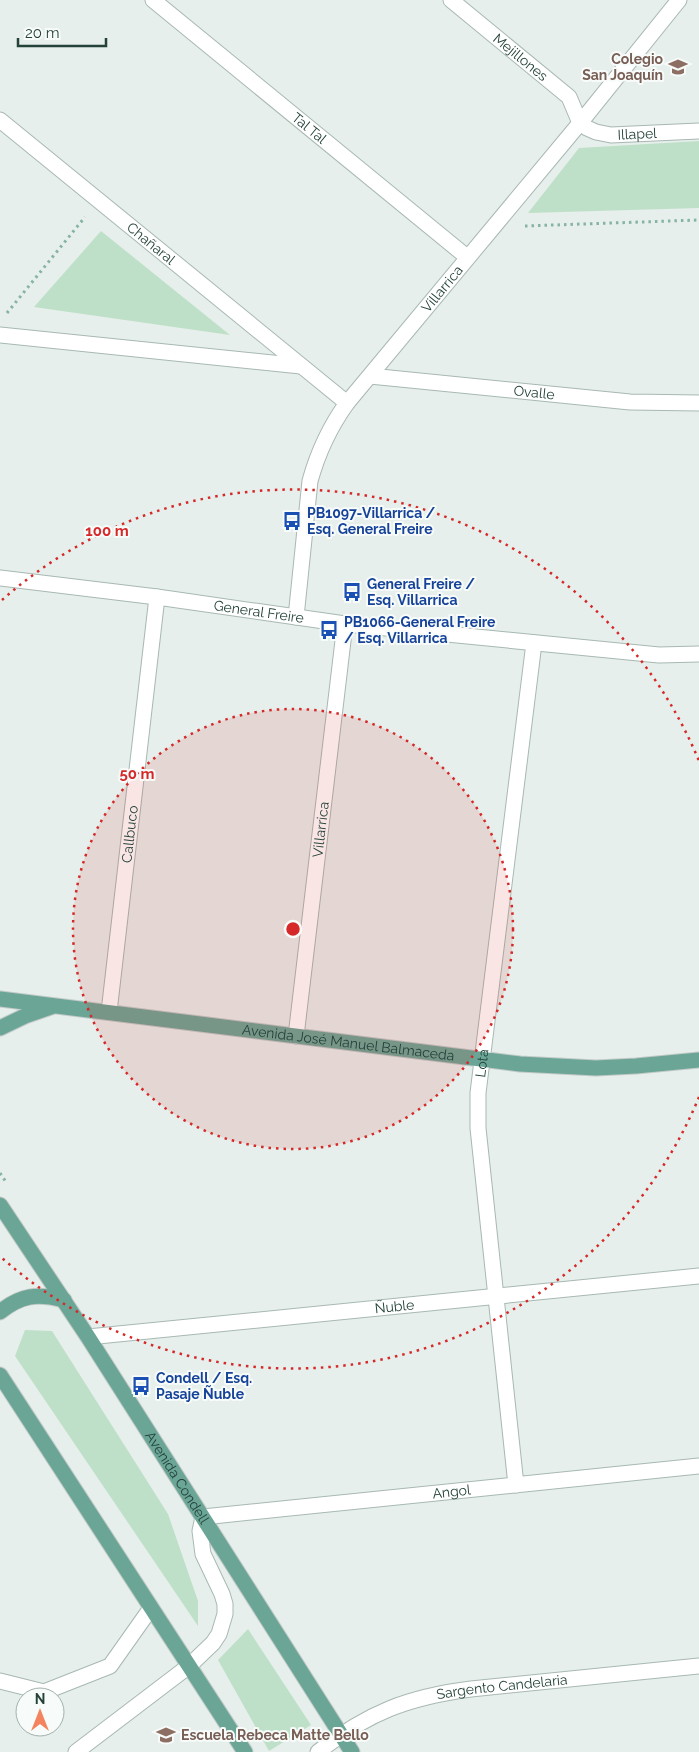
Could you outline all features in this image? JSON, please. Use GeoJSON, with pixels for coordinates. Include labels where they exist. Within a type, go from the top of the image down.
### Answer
{"type":"FeatureCollection","features":[{"type":"Feature","properties":{"kind":"main road","name":"Avenida José Manuel Balmaceda"},"geometry":{"type":"LineString","coordinates":[[0,999],[520,1064],[596,1068],[699,1060]]}},
{"type":"Feature","properties":{"kind":"main road"},"geometry":{"type":"LineString","coordinates":[[0,1028],[54,1006]]}},
{"type":"Feature","properties":{"kind":"main road","name":"Avenida Condell"},"geometry":{"type":"LineString","coordinates":[[0,1205],[88,1337],[352,1752]]}},
{"type":"Feature","properties":{"kind":"main road"},"geometry":{"type":"LineString","coordinates":[[0,1312],[12,1303],[38,1295],[64,1300]]}},
{"type":"Feature","properties":{"kind":"main road"},"geometry":{"type":"LineString","coordinates":[[0,1375],[244,1752]]}},
{"type":"Feature","properties":{"kind":"street","name":"Tal Tal"},"geometry":{"type":"LineString","coordinates":[[153,0],[467,257]]}},
{"type":"Feature","properties":{"kind":"street","name":"Mejillones"},"geometry":{"type":"LineString","coordinates":[[451,0],[569,98],[580,123]]}},
{"type":"Feature","properties":{"kind":"street","name":"Villarrica"},"geometry":{"type":"LineString","coordinates":[[296,617],[310,481],[324,440],[334,421],[679,0]]}},
{"type":"Feature","properties":{"kind":"street","name":"Chañaral"},"geometry":{"type":"LineString","coordinates":[[0,120],[347,404]]}},
{"type":"Feature","properties":{"kind":"street","name":"Illapel"},"geometry":{"type":"LineString","coordinates":[[580,123],[596,132],[611,135],[699,131]]}},
{"type":"Feature","properties":{"kind":"street"},"geometry":{"type":"LineString","coordinates":[[0,335],[301,366]]}},
{"type":"Feature","properties":{"kind":"street","name":"Ovalle"},"geometry":{"type":"LineString","coordinates":[[370,376],[630,402],[699,403]]}},
{"type":"Feature","properties":{"kind":"street","name":"General Freire"},"geometry":{"type":"LineString","coordinates":[[0,578],[157,597],[346,624],[659,655],[699,654]]}},
{"type":"Feature","properties":{"kind":"street","name":"Callbuco"},"geometry":{"type":"LineString","coordinates":[[109,1012],[157,597]]}},
{"type":"Feature","properties":{"kind":"street","name":"Villarrica"},"geometry":{"type":"LineString","coordinates":[[296,1036],[346,624]]}},
{"type":"Feature","properties":{"kind":"street","name":"Lota"},"geometry":{"type":"LineString","coordinates":[[516,1485],[478,1128],[478,1093],[534,643]]}},
{"type":"Feature","properties":{"kind":"street","name":"Ñuble"},"geometry":{"type":"LineString","coordinates":[[88,1337],[699,1276]]}},
{"type":"Feature","properties":{"kind":"street","name":"Angol"},"geometry":{"type":"LineString","coordinates":[[203,1517],[699,1466]]}},
{"type":"Feature","properties":{"kind":"street"},"geometry":{"type":"LineString","coordinates":[[76,1752],[189,1666],[213,1643],[219,1634],[225,1614],[224,1604],[222,1594],[203,1554],[200,1530],[203,1517]]}},
{"type":"Feature","properties":{"kind":"street"},"geometry":{"type":"LineString","coordinates":[[0,1681],[44,1692],[110,1666],[151,1608]]}},
{"type":"Feature","properties":{"kind":"street","name":"Sargento Candelaria"},"geometry":{"type":"LineString","coordinates":[[318,1752],[340,1734],[382,1711],[417,1698],[444,1692],[699,1666]]}},
{"type":"Feature","properties":{"kind":"path"},"geometry":{"type":"LineString","coordinates":[[6,314],[98,201]]}},
{"type":"Feature","properties":{"kind":"path"},"geometry":{"type":"LineString","coordinates":[[492,227],[699,220]]}},
{"type":"Feature","properties":{"kind":"green space"},"geometry":{"type":"Polygon","coordinates":[[[699,141],[699,208],[528,213],[579,148],[699,141]]]}},
{"type":"Feature","properties":{"kind":"green space"},"geometry":{"type":"Polygon","coordinates":[[[101,231],[230,335],[34,307],[101,231]]]}},
{"type":"Feature","properties":{"kind":"green space"},"geometry":{"type":"Polygon","coordinates":[[[25,1330],[52,1331],[168,1514],[198,1601],[198,1626],[15,1356],[25,1330]]]}},
{"type":"Feature","properties":{"kind":"green space"},"geometry":{"type":"Polygon","coordinates":[[[248,1629],[311,1725],[269,1751],[218,1660],[248,1629]]]}},
{"type":"Feature","properties":{"kind":"place","name":"Colegio San Joaquín"},"geometry":{"type":"Point","coordinates":[678,67]}},
{"type":"Feature","properties":{"kind":"place","name":"PB1097-Villarrica / Esq. General Freire"},"geometry":{"type":"Point","coordinates":[292,521]}},
{"type":"Feature","properties":{"kind":"place","name":"General Freire / Esq. Villarrica"},"geometry":{"type":"Point","coordinates":[352,592]}},
{"type":"Feature","properties":{"kind":"place","name":"PB1066-General Freire / Esq. Villarrica"},"geometry":{"type":"Point","coordinates":[329,630]}},
{"type":"Feature","properties":{"kind":"place","name":"Condell / Esq. Pasaje Ñuble"},"geometry":{"type":"Point","coordinates":[141,1386]}},
{"type":"Feature","properties":{"kind":"place","name":"Escuela Rebeca Matte Bello"},"geometry":{"type":"Point","coordinates":[166,1735]}}]}
